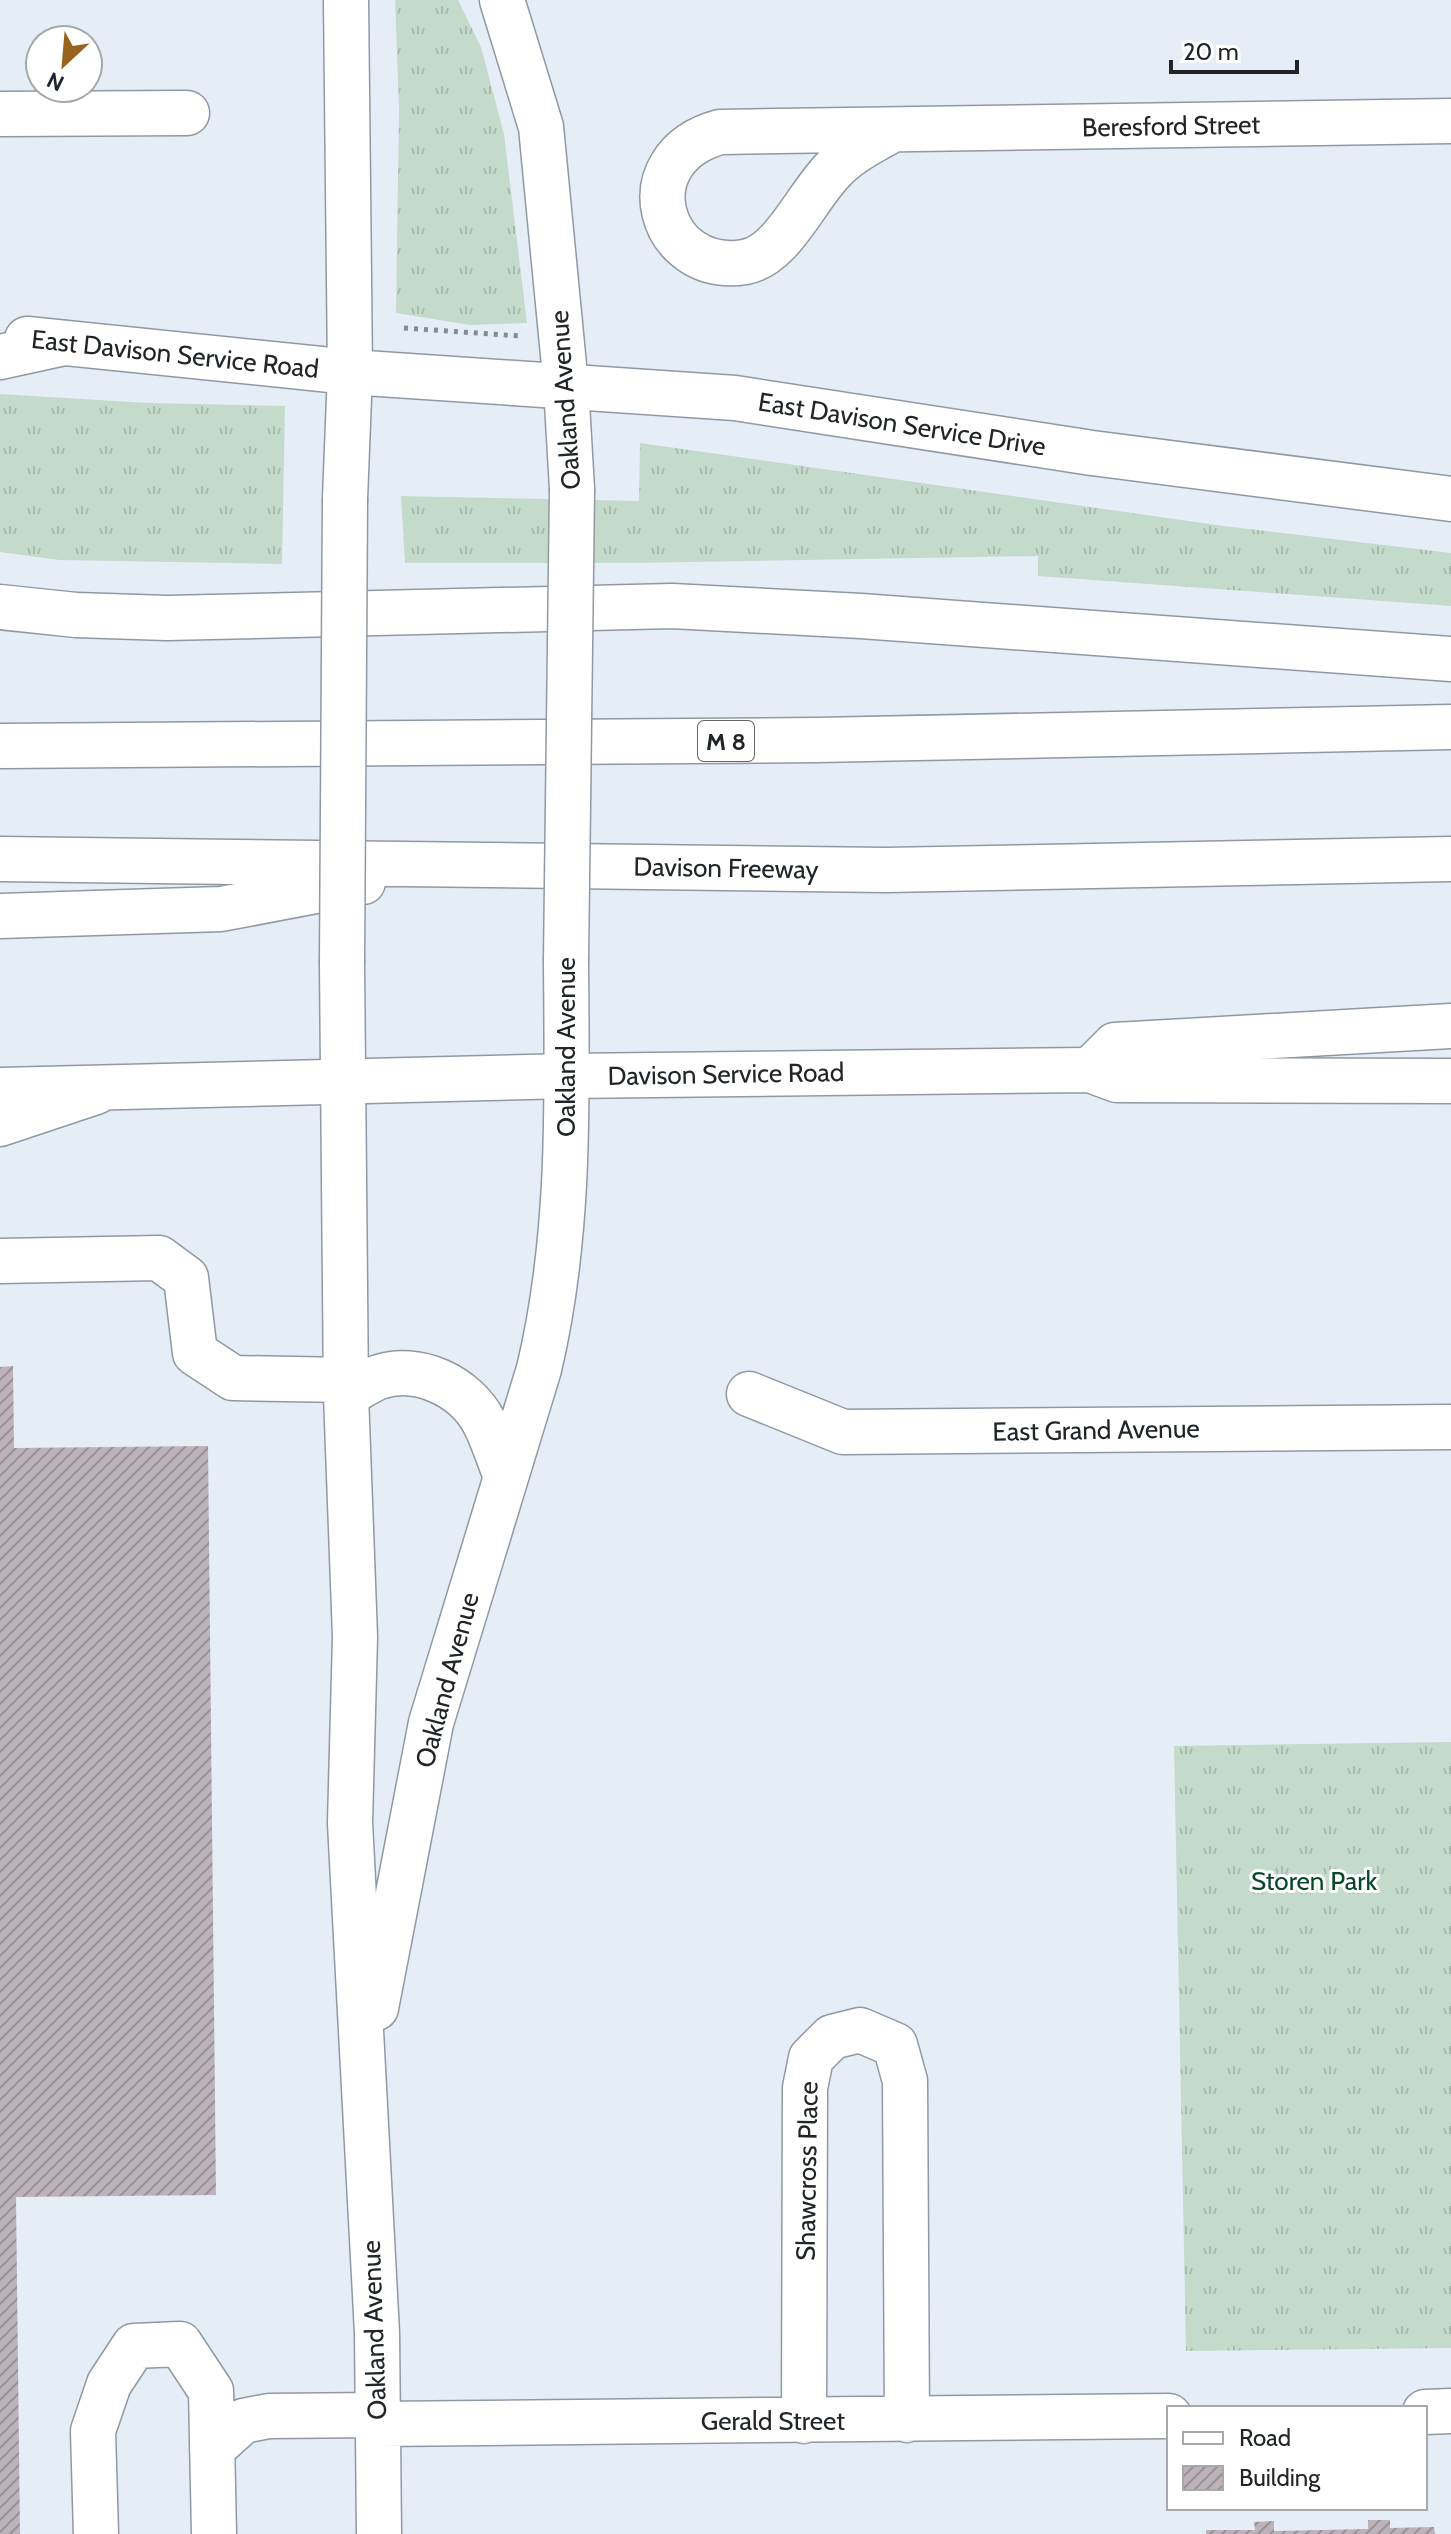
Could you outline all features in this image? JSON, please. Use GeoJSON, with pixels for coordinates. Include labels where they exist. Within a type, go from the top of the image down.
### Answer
{"type":"FeatureCollection","features":[{"type":"Feature","properties":{"kind":"main road","name":"Oakland Avenue"},"geometry":{"type":"LineString","coordinates":[[346,0],[350,372],[345,499],[342,963],[346,1387],[355,1637],[350,1823],[377,2333],[379,2534]]}},
{"type":"Feature","properties":{"kind":"main road","name":"Oakland Avenue"},"geometry":{"type":"LineString","coordinates":[[363,2077],[431,1723],[550,1324],[566,1170],[572,489],[566,386],[541,127],[502,0]]}},
{"type":"Feature","properties":{"kind":"main road"},"geometry":{"type":"LineString","coordinates":[[0,114],[187,113]]}},
{"type":"Feature","properties":{"kind":"main road","name":"Beresford Street"},"geometry":{"type":"LineString","coordinates":[[892,130],[852,153],[835,167],[807,200],[784,237],[759,258],[745,262],[710,261],[678,239],[662,207],[663,188],[670,167],[681,152],[698,138],[720,132],[1451,121]]}},
{"type":"Feature","properties":{"kind":"main road","name":"East Davison Service Road"},"geometry":{"type":"LineString","coordinates":[[0,335],[350,372]]}},
{"type":"Feature","properties":{"kind":"main road"},"geometry":{"type":"LineString","coordinates":[[0,357],[64,343]]}},
{"type":"Feature","properties":{"kind":"main road","name":"East Davison Service Drive"},"geometry":{"type":"LineString","coordinates":[[350,372],[735,398],[1092,453],[1451,499]]}},
{"type":"Feature","properties":{"kind":"main road"},"geometry":{"type":"LineString","coordinates":[[0,607],[76,615],[167,618],[672,606],[861,616],[1451,659]]}},
{"type":"Feature","properties":{"kind":"main road","name":"M 8"},"geometry":{"type":"LineString","coordinates":[[0,746],[817,740],[1451,727]]}},
{"type":"Feature","properties":{"kind":"main road","name":"Davison Freeway"},"geometry":{"type":"LineString","coordinates":[[0,859],[886,870],[1451,859]]}},
{"type":"Feature","properties":{"kind":"main road"},"geometry":{"type":"LineString","coordinates":[[0,916],[221,909],[458,864]]}},
{"type":"Feature","properties":{"kind":"main road"},"geometry":{"type":"LineString","coordinates":[[1090,1070],[1115,1045],[1451,1026]]}},
{"type":"Feature","properties":{"kind":"main road","name":"Davison Service Road"},"geometry":{"type":"LineString","coordinates":[[0,1090],[567,1076],[1090,1070],[1117,1080],[1451,1081]]}},
{"type":"Feature","properties":{"kind":"main road"},"geometry":{"type":"LineString","coordinates":[[0,1124],[112,1087]]}},
{"type":"Feature","properties":{"kind":"main road"},"geometry":{"type":"LineString","coordinates":[[0,1261],[159,1258],[186,1278],[195,1353],[233,1378],[346,1387],[401,1372],[426,1375],[449,1386],[483,1421],[505,1474]]}},
{"type":"Feature","properties":{"kind":"main road","name":"East Grand Avenue"},"geometry":{"type":"LineString","coordinates":[[749,1394],[843,1432],[1451,1427]]}},
{"type":"Feature","properties":{"kind":"main road","name":"Shawcross Place"},"geometry":{"type":"LineString","coordinates":[[804,2421],[805,2088],[811,2058],[832,2037],[860,2030],[895,2045],[905,2081],[907,2420]]}},
{"type":"Feature","properties":{"kind":"main road"},"geometry":{"type":"LineString","coordinates":[[96,2534],[93,2431],[109,2384],[134,2346],[180,2344],[211,2391],[214,2534]]}},
{"type":"Feature","properties":{"kind":"main road"},"geometry":{"type":"LineString","coordinates":[[211,2391],[378,2409]]}},
{"type":"Feature","properties":{"kind":"main road"},"geometry":{"type":"LineString","coordinates":[[212,2449],[243,2421],[269,2416],[378,2409]]}},
{"type":"Feature","properties":{"kind":"main road","name":"Gerald Street"},"geometry":{"type":"LineString","coordinates":[[378,2409],[804,2421],[1167,2416]]}},
{"type":"Feature","properties":{"kind":"main road"},"geometry":{"type":"LineString","coordinates":[[1427,2412],[1451,2411]]}},
{"type":"Feature","properties":{"kind":"path"},"geometry":{"type":"LineString","coordinates":[[404,328],[533,337]]}},
{"type":"Feature","properties":{"kind":"green space"},"geometry":{"type":"Polygon","coordinates":[[[395,0],[458,0],[481,47],[504,134],[527,323],[470,325],[396,313],[399,109],[395,0]]]}},
{"type":"Feature","properties":{"kind":"green space"},"geometry":{"type":"Polygon","coordinates":[[[0,394],[148,403],[285,406],[282,564],[59,560],[0,552],[0,394]]]}},
{"type":"Feature","properties":{"kind":"green space"},"geometry":{"type":"Polygon","coordinates":[[[640,443],[1224,526],[1451,553],[1451,606],[1038,576],[1038,556],[634,563],[405,563],[401,496],[639,501],[640,443]]]}},
{"type":"Feature","properties":{"kind":"green space","name":"Storen Park"},"geometry":{"type":"Polygon","coordinates":[[[1451,1742],[1451,2348],[1186,2351],[1174,1746],[1451,1742]]]}},
{"type":"Feature","properties":{"kind":"building"},"geometry":{"type":"Polygon","coordinates":[[[13,1366],[14,1448],[208,1446],[216,2195],[16,2197],[20,2534],[0,2534],[0,1367],[13,1366]]]}},
{"type":"Feature","properties":{"kind":"building"},"geometry":{"type":"Polygon","coordinates":[[[1368,2520],[1390,2520],[1390,2528],[1434,2527],[1435,2534],[1206,2534],[1206,2530],[1255,2530],[1254,2522],[1274,2521],[1274,2531],[1368,2529],[1368,2520]]]}}]}
